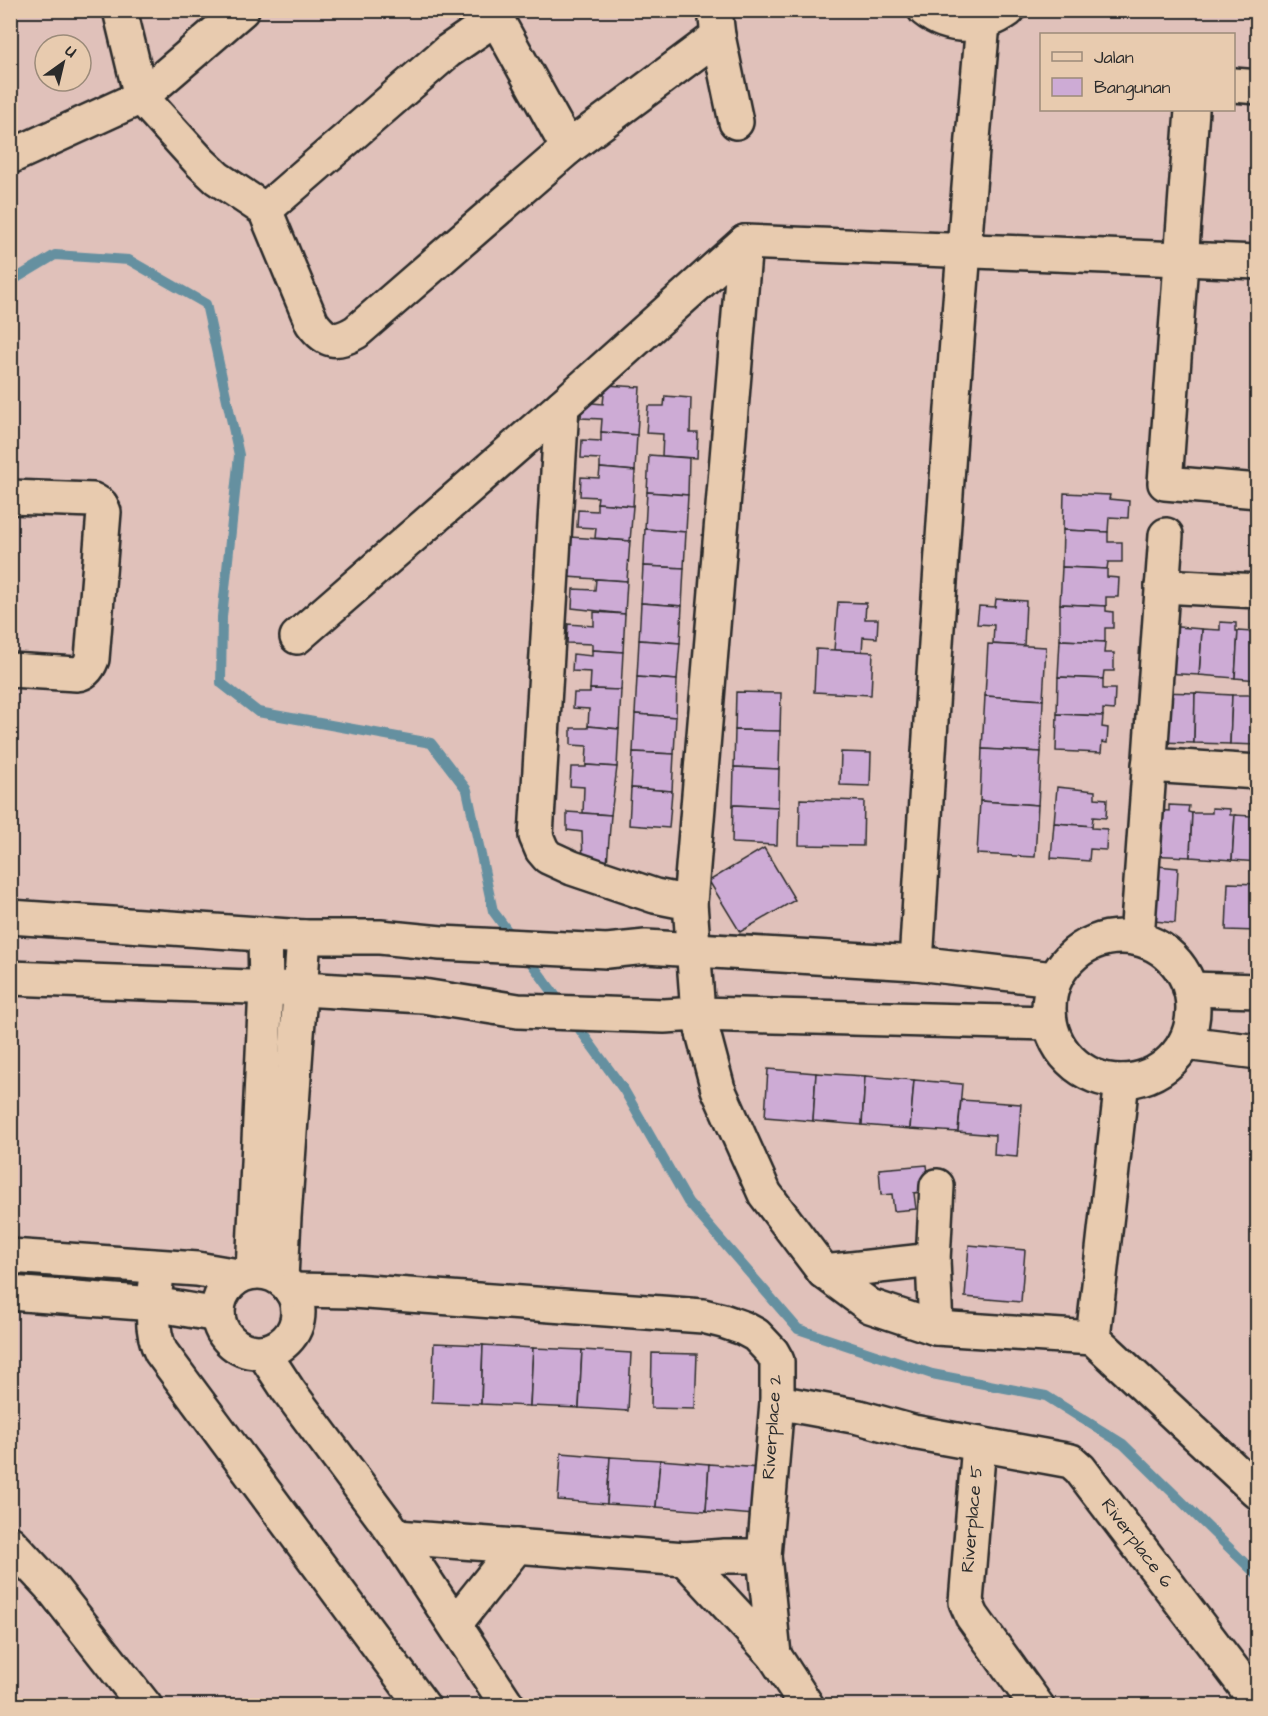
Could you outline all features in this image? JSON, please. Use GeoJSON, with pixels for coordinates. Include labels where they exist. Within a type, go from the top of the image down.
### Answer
{"type":"FeatureCollection","features":[{"type":"Feature","properties":{"kind":"street"},"geometry":{"type":"LineString","coordinates":[[120,10],[141,97],[208,170],[265,210],[312,323],[325,337],[336,340],[346,338],[356,332],[568,148],[717,23],[735,123]]}},
{"type":"Feature","properties":{"kind":"street"},"geometry":{"type":"LineString","coordinates":[[10,157],[141,97],[242,10]]}},
{"type":"Feature","properties":{"kind":"street"},"geometry":{"type":"LineString","coordinates":[[916,963],[963,250],[996,16],[965,25],[947,22],[925,10]]}},
{"type":"Feature","properties":{"kind":"street"},"geometry":{"type":"LineString","coordinates":[[265,210],[448,51],[496,14],[568,148]]}},
{"type":"Feature","properties":{"kind":"street"},"geometry":{"type":"LineString","coordinates":[[1235,85],[1257,87]]}},
{"type":"Feature","properties":{"kind":"street"},"geometry":{"type":"LineString","coordinates":[[1192,111],[1165,483],[1257,491]]}},
{"type":"Feature","properties":{"kind":"street"},"geometry":{"type":"LineString","coordinates":[[745,242],[690,903],[698,1014],[718,1089],[765,1194],[824,1272],[870,1306],[936,1328],[1093,1338],[1257,1492]]}},
{"type":"Feature","properties":{"kind":"street"},"geometry":{"type":"LineString","coordinates":[[297,637],[562,406],[745,242],[1257,262]]}},
{"type":"Feature","properties":{"kind":"street"},"geometry":{"type":"LineString","coordinates":[[562,406],[536,836],[542,850],[548,856],[572,868],[655,896],[690,903]]}},
{"type":"Feature","properties":{"kind":"street"},"geometry":{"type":"LineString","coordinates":[[10,497],[93,500],[104,512],[92,659],[88,668],[77,674],[10,670]]}},
{"type":"Feature","properties":{"kind":"street"},"geometry":{"type":"LineString","coordinates":[[1137,938],[1166,535]]}},
{"type":"Feature","properties":{"kind":"street"},"geometry":{"type":"LineString","coordinates":[[1162,586],[1257,591]]}},
{"type":"Feature","properties":{"kind":"street"},"geometry":{"type":"LineString","coordinates":[[1149,765],[1257,772]]}},
{"type":"Feature","properties":{"kind":"street"},"geometry":{"type":"LineString","coordinates":[[10,917],[304,937],[380,937],[441,944],[608,951],[646,947],[916,963],[1054,979]]}},
{"type":"Feature","properties":{"kind":"street"},"geometry":{"type":"LineString","coordinates":[[265,934],[267,988],[266,1279]]}},
{"type":"Feature","properties":{"kind":"street"},"geometry":{"type":"LineString","coordinates":[[266,1279],[284,1217],[304,937]]}},
{"type":"Feature","properties":{"kind":"street"},"geometry":{"type":"LineString","coordinates":[[1116,937],[1137,938],[1155,945],[1171,957],[1182,971],[1190,989],[1193,1016],[1185,1043],[1174,1058],[1158,1070],[1141,1078],[1122,1081],[1102,1078],[1083,1070],[1068,1058],[1056,1041],[1049,1023],[1054,979],[1062,965],[1077,950],[1096,940],[1116,937]]}},
{"type":"Feature","properties":{"kind":"street"},"geometry":{"type":"LineString","coordinates":[[10,978],[423,996],[518,1011],[1049,1023]]}},
{"type":"Feature","properties":{"kind":"street"},"geometry":{"type":"LineString","coordinates":[[1190,989],[1257,991]]}},
{"type":"Feature","properties":{"kind":"street"},"geometry":{"type":"LineString","coordinates":[[1185,1043],[1257,1052]]}},
{"type":"Feature","properties":{"kind":"street"},"geometry":{"type":"LineString","coordinates":[[1093,1338],[1122,1081]]}},
{"type":"Feature","properties":{"kind":"street"},"geometry":{"type":"LineString","coordinates":[[936,1328],[933,1260],[937,1186]]}},
{"type":"Feature","properties":{"kind":"street","name":"Riverplace 2"},"geometry":{"type":"LineString","coordinates":[[10,1256],[196,1269],[353,1291],[703,1317],[743,1328],[756,1335],[777,1361],[777,1402],[764,1556]]}},
{"type":"Feature","properties":{"kind":"street"},"geometry":{"type":"LineString","coordinates":[[824,1272],[933,1260]]}},
{"type":"Feature","properties":{"kind":"street"},"geometry":{"type":"LineString","coordinates":[[158,1267],[154,1304],[155,1336],[161,1352],[423,1706]]}},
{"type":"Feature","properties":{"kind":"street"},"geometry":{"type":"LineString","coordinates":[[266,1279],[297,1302],[298,1316],[287,1340],[276,1348],[263,1352],[250,1352],[227,1338],[221,1328],[218,1315],[219,1300],[226,1287],[266,1279]]}},
{"type":"Feature","properties":{"kind":"street"},"geometry":{"type":"LineString","coordinates":[[10,1293],[154,1304],[218,1315]]}},
{"type":"Feature","properties":{"kind":"street"},"geometry":{"type":"LineString","coordinates":[[263,1352],[288,1390],[397,1537],[507,1706]]}},
{"type":"Feature","properties":{"kind":"street","name":"Riverplace 5"},"geometry":{"type":"LineString","coordinates":[[777,1402],[859,1417],[913,1432],[979,1444],[966,1602],[972,1616],[1037,1706]]}},
{"type":"Feature","properties":{"kind":"street","name":"Riverplace 6"},"geometry":{"type":"LineString","coordinates":[[979,1444],[1066,1459],[1076,1464],[1257,1703]]}},
{"type":"Feature","properties":{"kind":"street"},"geometry":{"type":"LineString","coordinates":[[397,1537],[685,1559],[764,1556],[774,1655]]}},
{"type":"Feature","properties":{"kind":"street"},"geometry":{"type":"LineString","coordinates":[[10,1543],[52,1588],[145,1706]]}},
{"type":"Feature","properties":{"kind":"street"},"geometry":{"type":"LineString","coordinates":[[455,1624],[517,1546]]}},
{"type":"Feature","properties":{"kind":"street"},"geometry":{"type":"LineString","coordinates":[[685,1559],[774,1655],[807,1706]]}},
{"type":"Feature","properties":{"kind":"building"},"geometry":{"type":"Polygon","coordinates":[[[605,385],[640,387],[637,435],[601,432],[602,419],[581,418],[582,402],[603,404],[605,385]]]}},
{"type":"Feature","properties":{"kind":"building"},"geometry":{"type":"Polygon","coordinates":[[[665,396],[691,398],[690,433],[698,433],[697,458],[662,456],[663,434],[646,433],[648,406],[664,406],[665,396]]]}},
{"type":"Feature","properties":{"kind":"building"},"geometry":{"type":"Polygon","coordinates":[[[601,432],[637,435],[635,471],[600,468],[600,459],[581,458],[582,440],[601,441],[601,432]]]}},
{"type":"Feature","properties":{"kind":"building"},"geometry":{"type":"Polygon","coordinates":[[[649,455],[689,458],[688,495],[647,492],[649,455]]]}},
{"type":"Feature","properties":{"kind":"building"},"geometry":{"type":"Polygon","coordinates":[[[600,468],[635,471],[633,506],[597,503],[598,497],[580,496],[581,477],[599,478],[600,468]]]}},
{"type":"Feature","properties":{"kind":"building"},"geometry":{"type":"Polygon","coordinates":[[[647,492],[688,495],[686,532],[645,529],[647,492]]]}},
{"type":"Feature","properties":{"kind":"building"},"geometry":{"type":"Polygon","coordinates":[[[1064,493],[1110,495],[1109,499],[1129,501],[1128,518],[1109,517],[1108,532],[1063,530],[1064,493]]]}},
{"type":"Feature","properties":{"kind":"building"},"geometry":{"type":"Polygon","coordinates":[[[597,503],[633,506],[630,541],[595,538],[596,528],[577,527],[578,510],[597,511],[597,503]]]}},
{"type":"Feature","properties":{"kind":"building"},"geometry":{"type":"Polygon","coordinates":[[[645,529],[686,532],[684,568],[643,566],[645,529]]]}},
{"type":"Feature","properties":{"kind":"building"},"geometry":{"type":"Polygon","coordinates":[[[1063,530],[1108,532],[1108,542],[1122,542],[1122,562],[1108,562],[1107,569],[1062,567],[1063,530]]]}},
{"type":"Feature","properties":{"kind":"building"},"geometry":{"type":"Polygon","coordinates":[[[570,537],[630,541],[627,581],[567,577],[570,537]]]}},
{"type":"Feature","properties":{"kind":"building"},"geometry":{"type":"Polygon","coordinates":[[[643,566],[684,568],[682,606],[641,603],[643,566]]]}},
{"type":"Feature","properties":{"kind":"building"},"geometry":{"type":"Polygon","coordinates":[[[1062,567],[1107,569],[1107,577],[1119,578],[1118,597],[1106,597],[1106,606],[1060,604],[1062,567]]]}},
{"type":"Feature","properties":{"kind":"building"},"geometry":{"type":"Polygon","coordinates":[[[596,579],[627,581],[625,614],[572,608],[573,589],[595,590],[596,579]]]}},
{"type":"Feature","properties":{"kind":"building"},"geometry":{"type":"Polygon","coordinates":[[[996,599],[1026,601],[1024,646],[993,644],[994,625],[977,624],[979,606],[995,607],[996,599]]]}},
{"type":"Feature","properties":{"kind":"building"},"geometry":{"type":"Polygon","coordinates":[[[838,602],[866,603],[865,619],[878,619],[877,638],[863,637],[862,652],[834,650],[838,602]]]}},
{"type":"Feature","properties":{"kind":"building"},"geometry":{"type":"Polygon","coordinates":[[[641,603],[682,606],[680,643],[639,640],[641,603]]]}},
{"type":"Feature","properties":{"kind":"building"},"geometry":{"type":"Polygon","coordinates":[[[1060,604],[1106,606],[1106,611],[1113,612],[1113,628],[1105,628],[1105,642],[1060,640],[1060,604]]]}},
{"type":"Feature","properties":{"kind":"building"},"geometry":{"type":"Polygon","coordinates":[[[594,612],[625,614],[623,652],[592,650],[592,644],[567,643],[568,624],[594,626],[594,612]]]}},
{"type":"Feature","properties":{"kind":"building"},"geometry":{"type":"Polygon","coordinates":[[[1220,622],[1236,623],[1236,631],[1238,631],[1235,678],[1199,675],[1202,629],[1220,630],[1220,622]]]}},
{"type":"Feature","properties":{"kind":"building"},"geometry":{"type":"Polygon","coordinates":[[[1252,624],[1258,624],[1258,680],[1235,678],[1238,631],[1252,632],[1252,624]]]}},
{"type":"Feature","properties":{"kind":"building"},"geometry":{"type":"Polygon","coordinates":[[[1166,626],[1202,629],[1199,675],[1162,673],[1166,626]]]}},
{"type":"Feature","properties":{"kind":"building"},"geometry":{"type":"Polygon","coordinates":[[[639,640],[680,643],[677,680],[637,677],[639,640]]]}},
{"type":"Feature","properties":{"kind":"building"},"geometry":{"type":"Polygon","coordinates":[[[1060,640],[1105,642],[1104,653],[1114,653],[1114,671],[1104,671],[1103,679],[1058,677],[1060,640]]]}},
{"type":"Feature","properties":{"kind":"building"},"geometry":{"type":"Polygon","coordinates":[[[988,644],[1046,647],[1043,700],[985,696],[988,644]]]}},
{"type":"Feature","properties":{"kind":"building"},"geometry":{"type":"Polygon","coordinates":[[[816,649],[873,652],[871,695],[814,692],[816,649]]]}},
{"type":"Feature","properties":{"kind":"building"},"geometry":{"type":"Polygon","coordinates":[[[592,650],[623,652],[621,690],[590,689],[591,672],[572,671],[573,654],[592,656],[592,650]]]}},
{"type":"Feature","properties":{"kind":"building"},"geometry":{"type":"Polygon","coordinates":[[[637,677],[677,680],[676,717],[635,714],[637,677]]]}},
{"type":"Feature","properties":{"kind":"building"},"geometry":{"type":"Polygon","coordinates":[[[1058,677],[1103,679],[1103,689],[1115,689],[1114,710],[1103,709],[1103,716],[1057,714],[1058,677]]]}},
{"type":"Feature","properties":{"kind":"building"},"geometry":{"type":"Polygon","coordinates":[[[590,689],[621,690],[619,729],[588,726],[589,709],[573,708],[574,693],[590,693],[590,689]]]}},
{"type":"Feature","properties":{"kind":"building"},"geometry":{"type":"Polygon","coordinates":[[[736,692],[781,693],[780,731],[735,730],[736,692]]]}},
{"type":"Feature","properties":{"kind":"building"},"geometry":{"type":"Polygon","coordinates":[[[1158,692],[1195,693],[1194,743],[1157,742],[1158,692]]]}},
{"type":"Feature","properties":{"kind":"building"},"geometry":{"type":"Polygon","coordinates":[[[1195,693],[1232,695],[1230,744],[1194,743],[1195,693]]]}},
{"type":"Feature","properties":{"kind":"building"},"geometry":{"type":"Polygon","coordinates":[[[1232,695],[1258,695],[1258,745],[1230,744],[1232,695]]]}},
{"type":"Feature","properties":{"kind":"building"},"geometry":{"type":"Polygon","coordinates":[[[985,696],[1043,700],[1041,752],[982,749],[985,696]]]}},
{"type":"Feature","properties":{"kind":"building"},"geometry":{"type":"Polygon","coordinates":[[[635,714],[676,717],[674,754],[633,752],[635,714]]]}},
{"type":"Feature","properties":{"kind":"building"},"geometry":{"type":"Polygon","coordinates":[[[1057,714],[1103,716],[1102,727],[1108,728],[1107,743],[1102,742],[1101,753],[1056,751],[1057,714]]]}},
{"type":"Feature","properties":{"kind":"building"},"geometry":{"type":"Polygon","coordinates":[[[588,726],[619,729],[617,767],[586,765],[587,746],[571,745],[571,728],[588,728],[588,726]]]}},
{"type":"Feature","properties":{"kind":"building"},"geometry":{"type":"Polygon","coordinates":[[[735,730],[780,731],[779,769],[734,767],[735,730]]]}},
{"type":"Feature","properties":{"kind":"building"},"geometry":{"type":"Polygon","coordinates":[[[982,749],[1041,752],[1038,805],[980,801],[982,749]]]}},
{"type":"Feature","properties":{"kind":"building"},"geometry":{"type":"Polygon","coordinates":[[[633,752],[674,754],[672,791],[631,788],[633,752]]]}},
{"type":"Feature","properties":{"kind":"building"},"geometry":{"type":"Polygon","coordinates":[[[841,752],[871,753],[870,786],[840,785],[841,752]]]}},
{"type":"Feature","properties":{"kind":"building"},"geometry":{"type":"Polygon","coordinates":[[[586,765],[617,767],[611,815],[583,813],[584,787],[570,786],[571,767],[586,767],[586,765]]]}},
{"type":"Feature","properties":{"kind":"building"},"geometry":{"type":"Polygon","coordinates":[[[734,767],[779,769],[778,807],[733,805],[734,767]]]}},
{"type":"Feature","properties":{"kind":"building"},"geometry":{"type":"Polygon","coordinates":[[[1057,787],[1095,791],[1095,798],[1107,799],[1106,818],[1093,817],[1092,826],[1054,823],[1057,787]]]}},
{"type":"Feature","properties":{"kind":"building"},"geometry":{"type":"Polygon","coordinates":[[[631,788],[672,791],[669,828],[629,825],[631,788]]]}},
{"type":"Feature","properties":{"kind":"building"},"geometry":{"type":"Polygon","coordinates":[[[800,799],[864,801],[863,846],[799,845],[800,799]]]}},
{"type":"Feature","properties":{"kind":"building"},"geometry":{"type":"Polygon","coordinates":[[[980,801],[1038,805],[1035,857],[977,854],[980,801]]]}},
{"type":"Feature","properties":{"kind":"building"},"geometry":{"type":"Polygon","coordinates":[[[733,805],[778,807],[777,845],[732,843],[733,805]]]}},
{"type":"Feature","properties":{"kind":"building"},"geometry":{"type":"Polygon","coordinates":[[[1169,805],[1189,806],[1188,812],[1192,813],[1190,857],[1147,855],[1150,810],[1169,811],[1169,805]]]}},
{"type":"Feature","properties":{"kind":"building"},"geometry":{"type":"Polygon","coordinates":[[[1212,808],[1230,809],[1230,815],[1235,815],[1232,860],[1190,857],[1192,813],[1212,813],[1212,808]]]}},
{"type":"Feature","properties":{"kind":"building"},"geometry":{"type":"Polygon","coordinates":[[[1251,808],[1258,808],[1258,862],[1232,860],[1235,815],[1251,816],[1251,808]]]}},
{"type":"Feature","properties":{"kind":"building"},"geometry":{"type":"Polygon","coordinates":[[[567,812],[611,815],[607,864],[583,863],[582,832],[567,830],[567,812]]]}},
{"type":"Feature","properties":{"kind":"building"},"geometry":{"type":"Polygon","coordinates":[[[1054,823],[1107,829],[1106,850],[1090,849],[1089,861],[1051,858],[1054,823]]]}},
{"type":"Feature","properties":{"kind":"building"},"geometry":{"type":"Polygon","coordinates":[[[764,848],[795,900],[740,932],[709,881],[764,848]]]}},
{"type":"Feature","properties":{"kind":"building"},"geometry":{"type":"Polygon","coordinates":[[[1147,865],[1178,868],[1175,923],[1143,920],[1147,865]]]}},
{"type":"Feature","properties":{"kind":"building"},"geometry":{"type":"Polygon","coordinates":[[[1228,883],[1258,884],[1258,931],[1226,930],[1228,883]]]}},
{"type":"Feature","properties":{"kind":"building"},"geometry":{"type":"Polygon","coordinates":[[[768,1069],[816,1073],[813,1121],[765,1117],[768,1069]]]}},
{"type":"Feature","properties":{"kind":"building"},"geometry":{"type":"Polygon","coordinates":[[[816,1073],[865,1076],[862,1125],[813,1121],[816,1073]]]}},
{"type":"Feature","properties":{"kind":"building"},"geometry":{"type":"Polygon","coordinates":[[[865,1076],[914,1080],[910,1129],[862,1125],[865,1076]]]}},
{"type":"Feature","properties":{"kind":"building"},"geometry":{"type":"Polygon","coordinates":[[[914,1080],[962,1084],[958,1132],[910,1129],[914,1080]]]}},
{"type":"Feature","properties":{"kind":"building"},"geometry":{"type":"Polygon","coordinates":[[[961,1100],[1021,1104],[1017,1157],[994,1155],[995,1135],[958,1132],[961,1100]]]}},
{"type":"Feature","properties":{"kind":"building"},"geometry":{"type":"Polygon","coordinates":[[[927,1165],[930,1191],[914,1193],[916,1209],[894,1211],[892,1194],[881,1195],[879,1169],[927,1165]]]}},
{"type":"Feature","properties":{"kind":"building"},"geometry":{"type":"Polygon","coordinates":[[[969,1245],[1025,1250],[1021,1302],[965,1297],[969,1245]]]}},
{"type":"Feature","properties":{"kind":"building"},"geometry":{"type":"Polygon","coordinates":[[[434,1343],[483,1345],[481,1404],[432,1402],[434,1343]]]}},
{"type":"Feature","properties":{"kind":"building"},"geometry":{"type":"Polygon","coordinates":[[[483,1345],[533,1348],[530,1406],[481,1404],[483,1345]]]}},
{"type":"Feature","properties":{"kind":"building"},"geometry":{"type":"Polygon","coordinates":[[[533,1348],[582,1350],[579,1408],[530,1406],[533,1348]]]}},
{"type":"Feature","properties":{"kind":"building"},"geometry":{"type":"Polygon","coordinates":[[[582,1350],[631,1353],[628,1411],[579,1408],[582,1350]]]}},
{"type":"Feature","properties":{"kind":"building"},"geometry":{"type":"Polygon","coordinates":[[[652,1353],[697,1354],[695,1409],[651,1408],[652,1353]]]}},
{"type":"Feature","properties":{"kind":"building"},"geometry":{"type":"Polygon","coordinates":[[[561,1453],[610,1457],[607,1504],[558,1500],[561,1453]]]}},
{"type":"Feature","properties":{"kind":"building"},"geometry":{"type":"Polygon","coordinates":[[[610,1457],[660,1460],[656,1507],[607,1504],[610,1457]]]}},
{"type":"Feature","properties":{"kind":"building"},"geometry":{"type":"Polygon","coordinates":[[[660,1460],[709,1464],[706,1511],[656,1507],[660,1460]]]}},
{"type":"Feature","properties":{"kind":"building"},"geometry":{"type":"Polygon","coordinates":[[[709,1464],[759,1468],[755,1515],[706,1511],[709,1464]]]}},
{"type":"Feature","properties":{"kind":"waterway"},"geometry":{"type":"LineString","coordinates":[[10,282],[55,255],[129,260],[206,304],[239,455],[222,617],[221,683],[258,712],[431,743],[467,790],[493,911],[515,941]]}},
{"type":"Feature","properties":{"kind":"waterway"},"geometry":{"type":"LineString","coordinates":[[524,953],[563,1006]]}},
{"type":"Feature","properties":{"kind":"waterway"},"geometry":{"type":"LineString","coordinates":[[572,1019],[624,1090],[688,1202],[798,1329],[932,1374],[1046,1396],[1123,1444],[1258,1576]]}}]}
